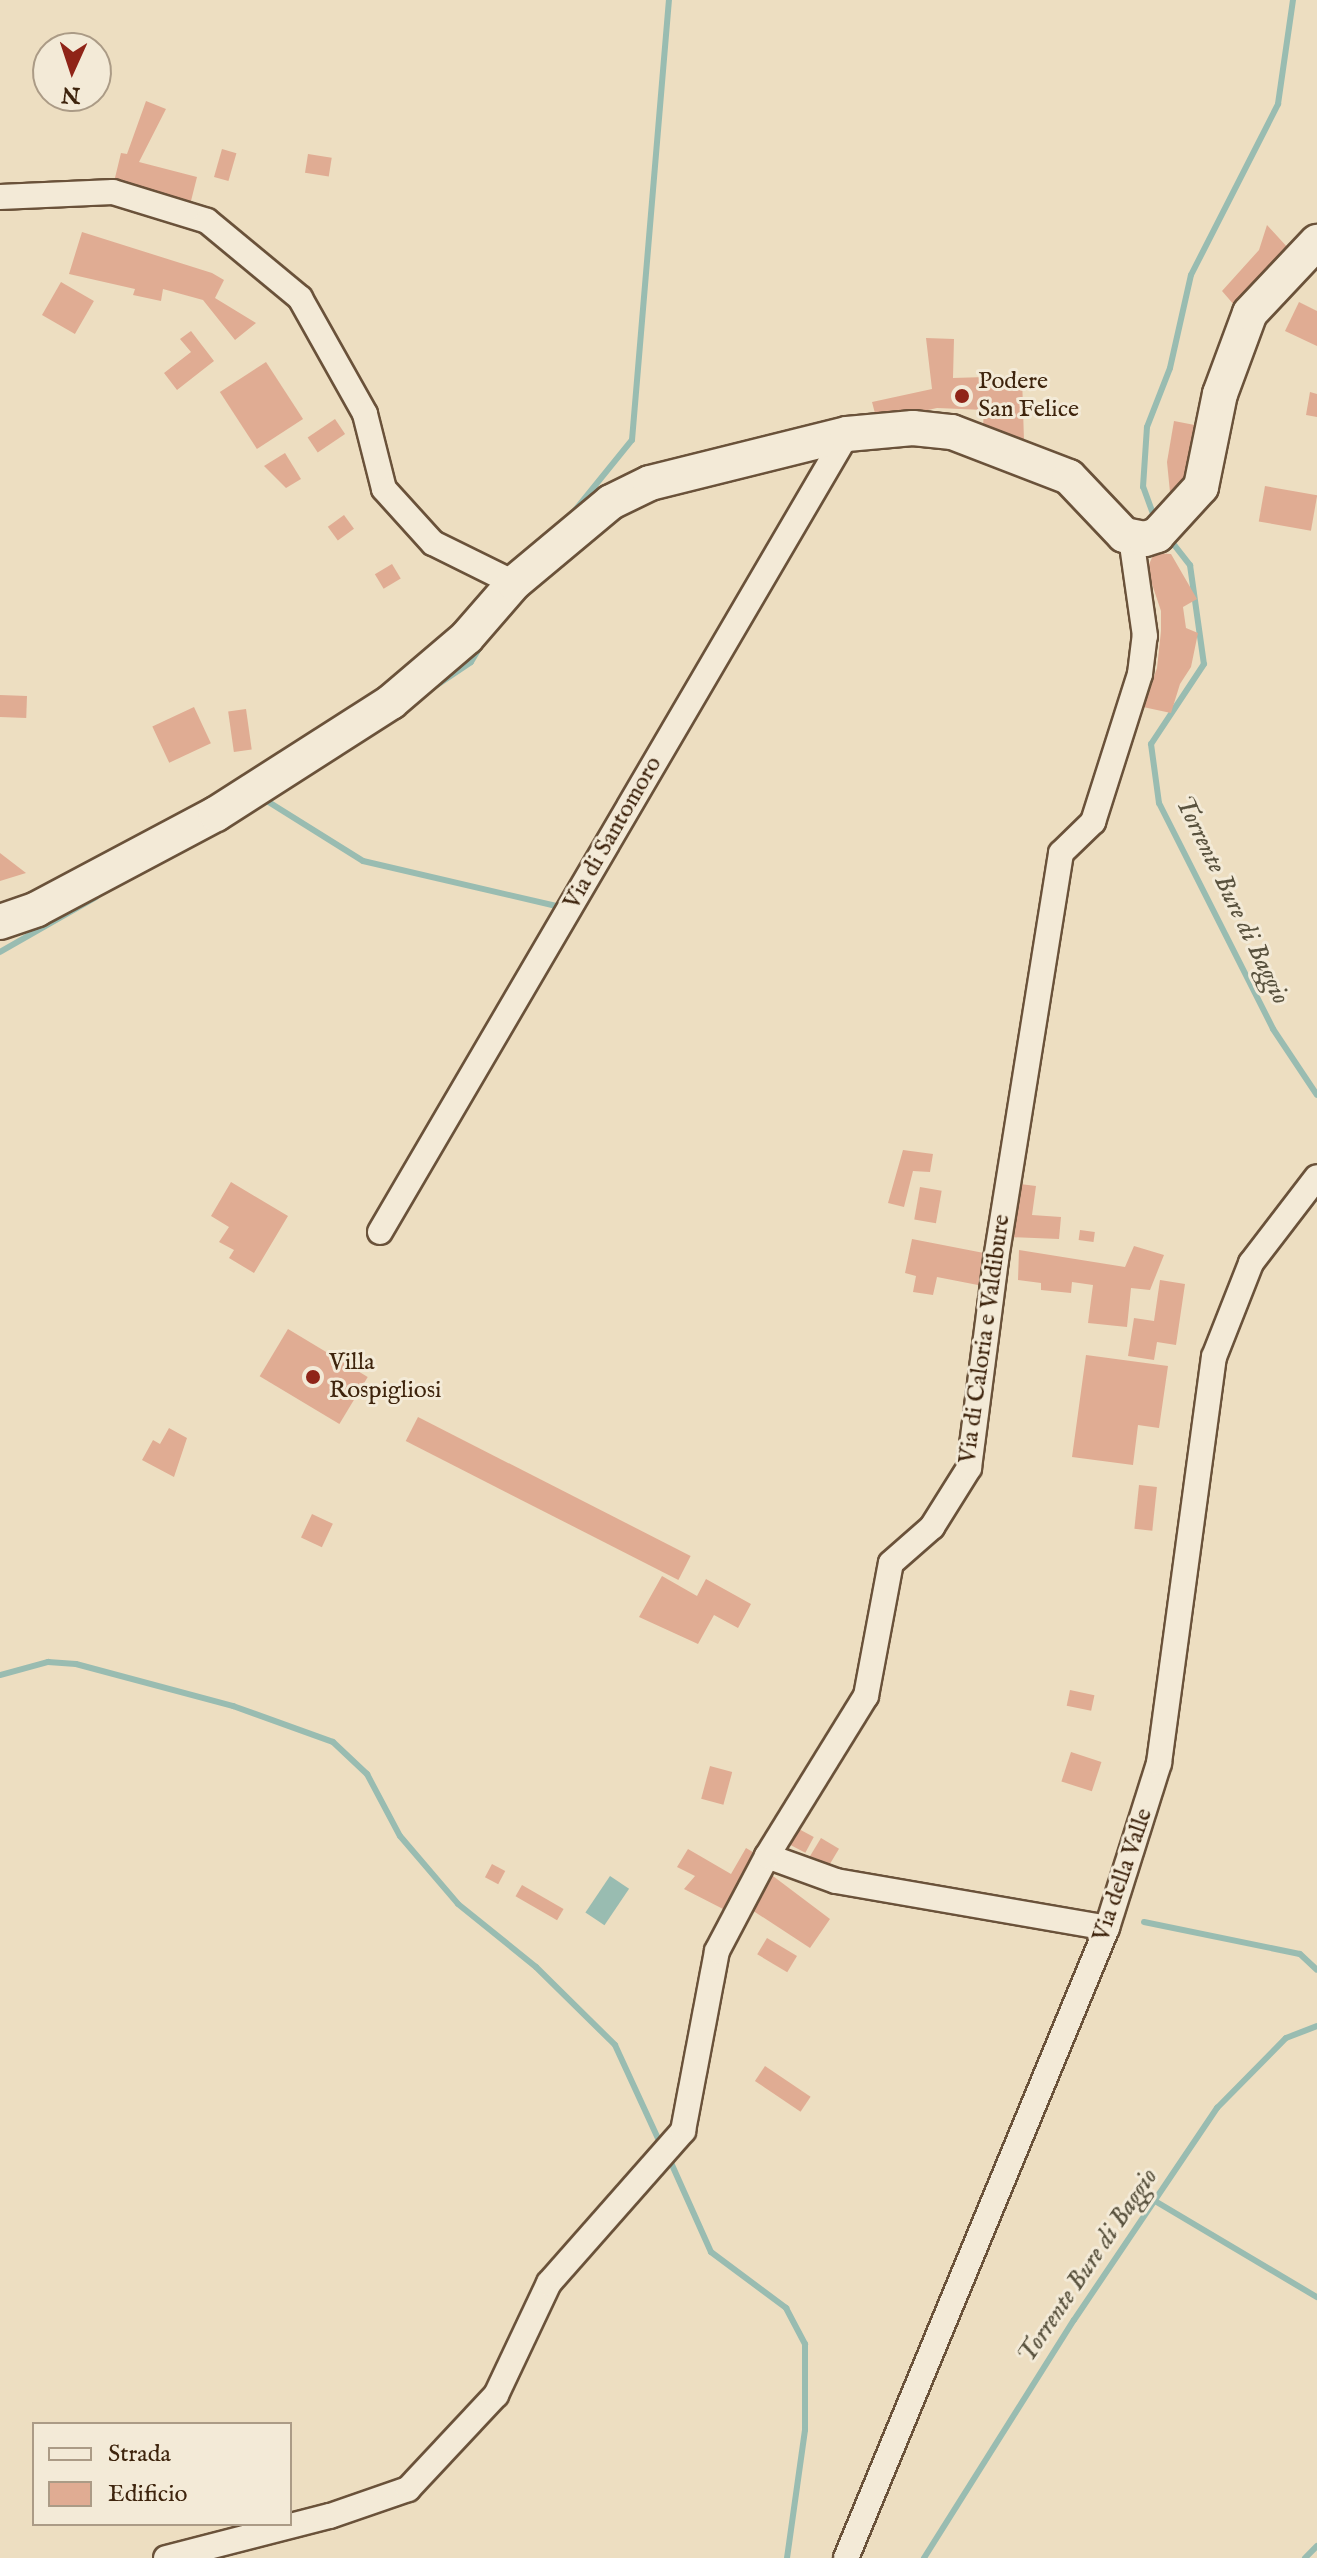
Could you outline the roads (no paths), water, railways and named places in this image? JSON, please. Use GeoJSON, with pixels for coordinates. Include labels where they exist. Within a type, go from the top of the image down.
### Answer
{"type":"FeatureCollection","features":[{"type":"Feature","properties":{"kind":"main road"},"geometry":{"type":"LineString","coordinates":[[0,922],[107,874],[283,774],[391,702],[467,637],[514,583],[611,502],[650,483],[847,434],[913,428],[952,432],[991,444],[1069,477],[1155,530],[1205,475],[1220,394],[1240,333],[1250,313],[1317,242]]}},
{"type":"Feature","properties":{"kind":"street"},"geometry":{"type":"LineString","coordinates":[[0,197],[113,192],[207,221],[300,298],[365,414],[384,489],[433,543],[514,583]]}},
{"type":"Feature","properties":{"kind":"street","name":"Via di Santomoro"},"geometry":{"type":"LineString","coordinates":[[380,1232],[847,434]]}},
{"type":"Feature","properties":{"kind":"street","name":"Via di Caloria e Valdibure"},"geometry":{"type":"LineString","coordinates":[[292,2526],[408,2489],[496,2395],[549,2283],[683,2131],[717,1951],[767,1856],[866,1696],[891,1563],[932,1527],[969,1468],[996,1259],[1061,853],[1093,822],[1140,674],[1155,530]]}},
{"type":"Feature","properties":{"kind":"street","name":"Via della Valle"},"geometry":{"type":"LineString","coordinates":[[846,2558],[1107,1928],[1159,1763],[1218,1341],[1251,1263],[1317,1177]]}},
{"type":"Feature","properties":{"kind":"street"},"geometry":{"type":"LineString","coordinates":[[767,1856],[836,1881],[1107,1928]]}},
{"type":"Feature","properties":{"kind":"street","name":"Via di Caloria e Valdibure"},"geometry":{"type":"LineString","coordinates":[[166,2558],[291,2526]]}},
{"type":"Feature","properties":{"kind":"water"},"geometry":{"type":"Polygon","coordinates":[[[610,1876],[629,1889],[604,1925],[585,1912],[610,1876]]]}},
{"type":"Feature","properties":{"kind":"waterway"},"geometry":{"type":"LineString","coordinates":[[572,514],[632,440],[669,0]]}},
{"type":"Feature","properties":{"kind":"waterway","name":"Torrente Bure di Baggio"},"geometry":{"type":"LineString","coordinates":[[1156,522],[1143,487],[1147,427],[1170,368],[1191,275],[1278,104],[1293,0]]}},
{"type":"Feature","properties":{"kind":"waterway","name":"Torrente Bure di Baggio"},"geometry":{"type":"LineString","coordinates":[[1168,537],[1190,565],[1204,664],[1151,744],[1159,803],[1273,1029],[1317,1095]]}},
{"type":"Feature","properties":{"kind":"waterway"},"geometry":{"type":"LineString","coordinates":[[431,689],[471,662],[482,644]]}},
{"type":"Feature","properties":{"kind":"waterway"},"geometry":{"type":"LineString","coordinates":[[267,801],[363,861],[561,907]]}},
{"type":"Feature","properties":{"kind":"waterway"},"geometry":{"type":"LineString","coordinates":[[0,952],[96,897]]}},
{"type":"Feature","properties":{"kind":"waterway"},"geometry":{"type":"LineString","coordinates":[[0,1675],[48,1662],[76,1664],[233,1706],[333,1742],[367,1774],[400,1836],[458,1904],[536,1967],[615,2045],[662,2147]]}},
{"type":"Feature","properties":{"kind":"waterway"},"geometry":{"type":"LineString","coordinates":[[1144,1922],[1300,1954],[1317,1970]]}},
{"type":"Feature","properties":{"kind":"waterway","name":"Torrente Bure di Baggio"},"geometry":{"type":"LineString","coordinates":[[924,2558],[1074,2320],[1217,2108],[1286,2038],[1317,2026]]}},
{"type":"Feature","properties":{"kind":"waterway"},"geometry":{"type":"LineString","coordinates":[[668,2156],[711,2252],[786,2308],[805,2344],[805,2430],[787,2558]]}},
{"type":"Feature","properties":{"kind":"waterway"},"geometry":{"type":"LineString","coordinates":[[1155,2201],[1317,2297]]}},
{"type":"Feature","properties":{"kind":"waterway"},"geometry":{"type":"LineString","coordinates":[[1305,2558],[1317,2546]]}},
{"type":"Feature","properties":{"kind":"place","name":"Podere San Felice"},"geometry":{"type":"Point","coordinates":[962,396]}},
{"type":"Feature","properties":{"kind":"place","name":"Villa Rospigliosi"},"geometry":{"type":"Point","coordinates":[313,1377]}}]}
